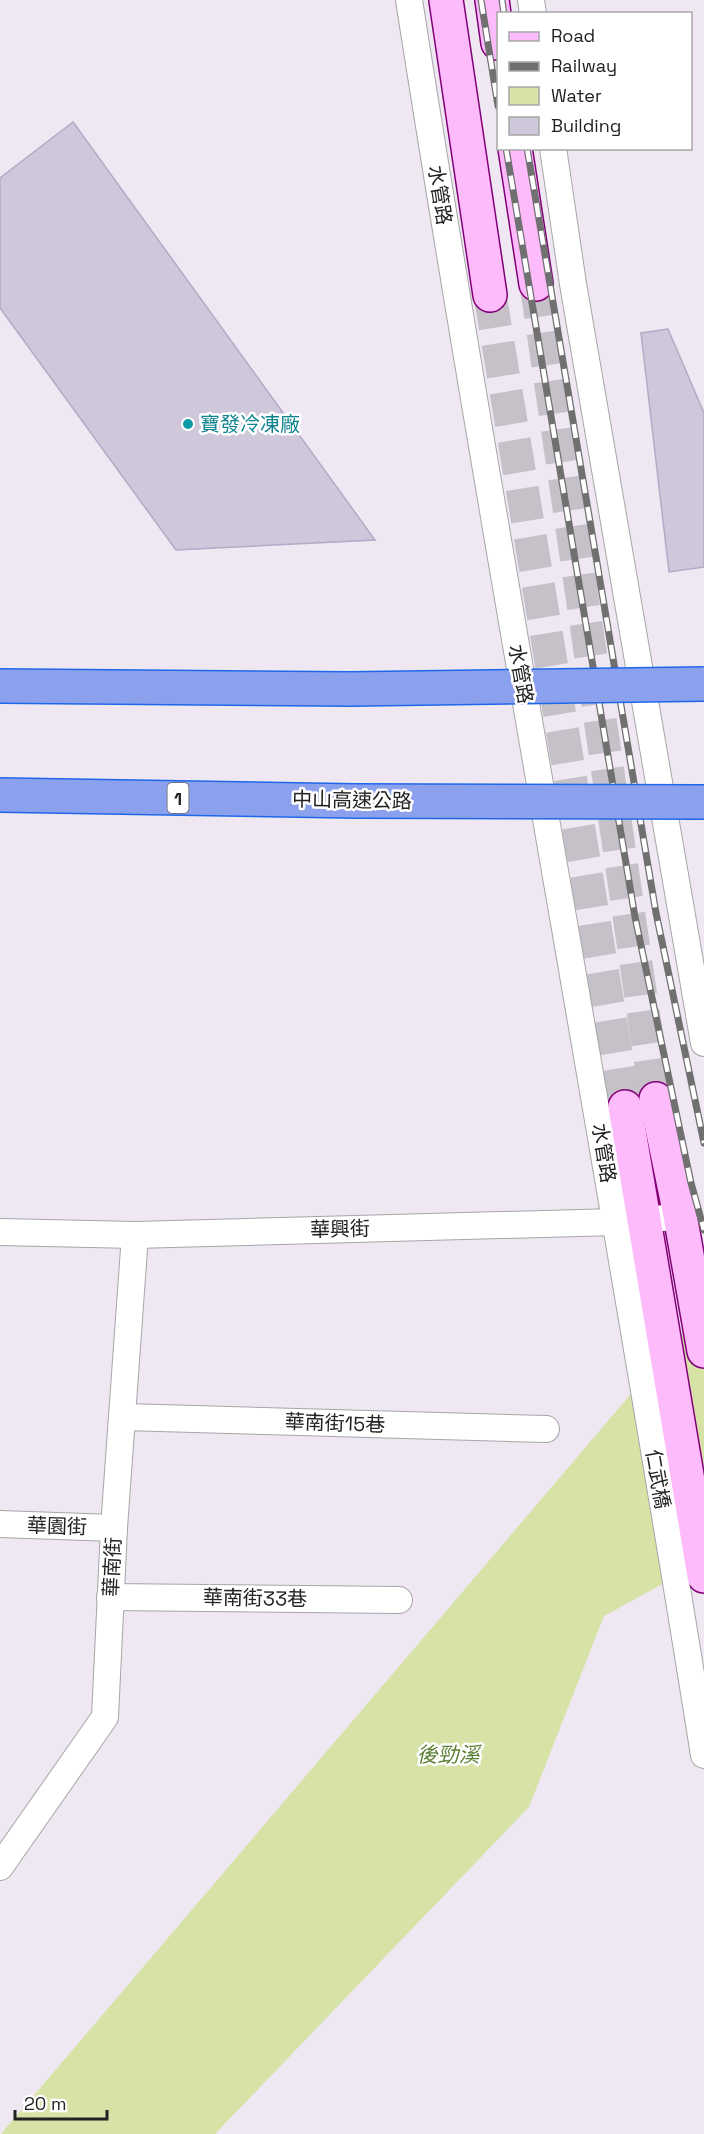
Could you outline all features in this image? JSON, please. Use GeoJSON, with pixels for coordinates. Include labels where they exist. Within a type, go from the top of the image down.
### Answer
{"type":"FeatureCollection","features":[{"type":"Feature","properties":{"kind":"highway"},"geometry":{"type":"LineString","coordinates":[[0,686],[351,688],[704,684]]}},
{"type":"Feature","properties":{"kind":"highway","name":"中山高速公路"},"geometry":{"type":"LineString","coordinates":[[0,795],[357,801],[704,802]]}},
{"type":"Feature","properties":{"kind":"street","name":"水管路"},"geometry":{"type":"LineString","coordinates":[[409,0],[458,312],[630,1222],[649,1345]]}},
{"type":"Feature","properties":{"kind":"street","name":"水管路"},"geometry":{"type":"LineString","coordinates":[[446,0],[490,295]]}},
{"type":"Feature","properties":{"kind":"street"},"geometry":{"type":"LineString","coordinates":[[492,0],[497,36]]}},
{"type":"Feature","properties":{"kind":"street"},"geometry":{"type":"LineString","coordinates":[[515,150],[536,284]]}},
{"type":"Feature","properties":{"kind":"street"},"geometry":{"type":"LineString","coordinates":[[553,150],[573,284],[704,1043]]}},
{"type":"Feature","properties":{"kind":"street","name":"水管路"},"geometry":{"type":"LineString","coordinates":[[630,1222],[640,1103],[680,1215],[702,1342]]}},
{"type":"Feature","properties":{"kind":"street","name":"華興街"},"geometry":{"type":"LineString","coordinates":[[0,1232],[135,1234],[630,1222],[680,1215]]}},
{"type":"Feature","properties":{"kind":"street","name":"華南街"},"geometry":{"type":"LineString","coordinates":[[0,1867],[105,1717],[114,1528],[135,1234]]}},
{"type":"Feature","properties":{"kind":"street","name":"仁武橋"},"geometry":{"type":"LineString","coordinates":[[649,1345],[704,1576]]}},
{"type":"Feature","properties":{"kind":"street","name":"仁武橋"},"geometry":{"type":"LineString","coordinates":[[649,1345],[681,1611],[704,1755]]}},
{"type":"Feature","properties":{"kind":"street","name":"華南街15巷"},"geometry":{"type":"LineString","coordinates":[[123,1417],[546,1429]]}},
{"type":"Feature","properties":{"kind":"street","name":"華園街"},"geometry":{"type":"LineString","coordinates":[[0,1524],[114,1528]]}},
{"type":"Feature","properties":{"kind":"street","name":"華南街33巷"},"geometry":{"type":"LineString","coordinates":[[110,1597],[399,1600]]}},
{"type":"Feature","properties":{"kind":"water","name":"後勁溪"},"geometry":{"type":"Polygon","coordinates":[[[704,1308],[704,1544],[686,1571],[604,1616],[529,1807],[215,2134],[1,2134],[704,1308]]]}},
{"type":"Feature","properties":{"kind":"building","name":"寶發冷凍廠"},"geometry":{"type":"Polygon","coordinates":[[[73,122],[375,540],[176,550],[0,308],[0,178],[73,122]]]}},
{"type":"Feature","properties":{"kind":"building"},"geometry":{"type":"Polygon","coordinates":[[[668,329],[704,413],[704,567],[669,572],[641,333],[668,329]]]}},
{"type":"Feature","properties":{"kind":"tunnel"},"geometry":{"type":"LineString","coordinates":[[536,284],[656,1099]]}},
{"type":"Feature","properties":{"kind":"tunnel"},"geometry":{"type":"LineString","coordinates":[[490,295],[625,1107]]}},
{"type":"Feature","properties":{"kind":"railway"},"geometry":{"type":"LineString","coordinates":[[481,0],[497,100]]}},
{"type":"Feature","properties":{"kind":"railway"},"geometry":{"type":"LineString","coordinates":[[502,0],[504,12]]}},
{"type":"Feature","properties":{"kind":"railway"},"geometry":{"type":"LineString","coordinates":[[506,150],[635,917],[691,1183],[704,1230]]}},
{"type":"Feature","properties":{"kind":"railway"},"geometry":{"type":"LineString","coordinates":[[527,150],[656,913],[704,1143]]}},
{"type":"Feature","properties":{"kind":"place","name":"寶發冷凍廠"},"geometry":{"type":"Point","coordinates":[188,424]}}]}
